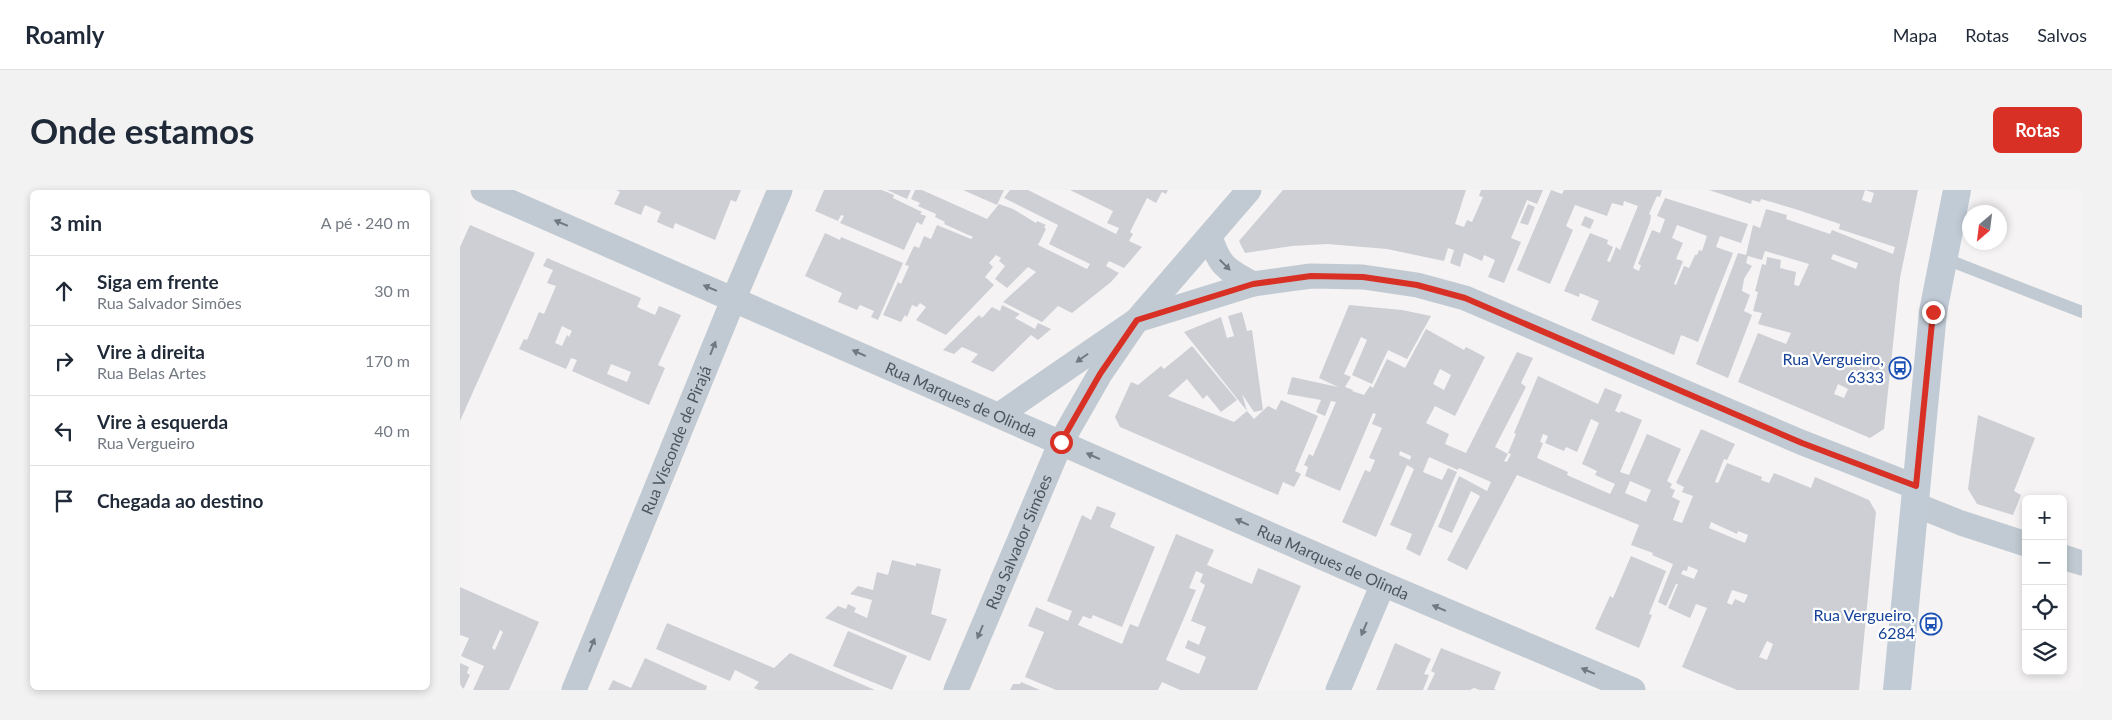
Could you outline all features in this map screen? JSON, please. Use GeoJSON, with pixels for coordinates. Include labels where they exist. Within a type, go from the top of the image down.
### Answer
{"type":"FeatureCollection","features":[{"type":"Feature","properties":{"kind":"main road"},"geometry":{"type":"LineString","coordinates":[[1897,690],[1933,312],[1957,190]]}},
{"type":"Feature","properties":{"kind":"street","name":"Rua Marques de Olinda"},"geometry":{"type":"LineString","coordinates":[[483,190],[734,298],[1383,584],[1633,690]]}},
{"type":"Feature","properties":{"kind":"street","name":"Rua Visconde de Pirajá"},"geometry":{"type":"LineString","coordinates":[[574,690],[780,190]]}},
{"type":"Feature","properties":{"kind":"street","name":"Rua Salvador Simões"},"geometry":{"type":"LineString","coordinates":[[956,690],[1061,442],[1100,374],[1137,320],[1249,190]]}},
{"type":"Feature","properties":{"kind":"street"},"geometry":{"type":"LineString","coordinates":[[1210,236],[1215,255],[1222,264],[1233,273],[1253,284]]}},
{"type":"Feature","properties":{"kind":"street"},"geometry":{"type":"LineString","coordinates":[[1137,320],[1253,284],[1311,276],[1363,277],[1417,285],[1465,298],[1802,443],[1916,496],[1960,523],[2022,543]]}},
{"type":"Feature","properties":{"kind":"street","name":"Rua Salvador Simões"},"geometry":{"type":"LineString","coordinates":[[999,415],[1137,320]]}},
{"type":"Feature","properties":{"kind":"street"},"geometry":{"type":"LineString","coordinates":[[2067,558],[2082,563]]}},
{"type":"Feature","properties":{"kind":"street"},"geometry":{"type":"LineString","coordinates":[[1338,690],[1383,584]]}},
{"type":"Feature","properties":{"kind":"lane"},"geometry":{"type":"LineString","coordinates":[[1944,258],[2082,312]]}},
{"type":"Feature","properties":{"kind":"building"},"geometry":{"type":"Polygon","coordinates":[[[616,190],[741,190],[736,202],[731,200],[715,240],[675,223],[673,229],[657,222],[661,212],[645,205],[641,215],[614,204],[620,192],[616,190]]]}},
{"type":"Feature","properties":{"kind":"building"},"geometry":{"type":"Polygon","coordinates":[[[824,190],[882,190],[894,195],[893,198],[922,212],[920,214],[926,216],[922,225],[917,222],[904,250],[840,223],[844,216],[841,215],[838,221],[815,211],[824,190]]]}},
{"type":"Feature","properties":{"kind":"building"},"geometry":{"type":"Polygon","coordinates":[[[887,190],[911,190],[907,199],[887,190]]]}},
{"type":"Feature","properties":{"kind":"building"},"geometry":{"type":"Polygon","coordinates":[[[915,190],[922,190],[987,219],[999,204],[1013,209],[1036,223],[1037,221],[1046,225],[1038,245],[1087,269],[1090,264],[1049,244],[1058,225],[1004,198],[1010,190],[1028,190],[1116,234],[1119,228],[1107,223],[1113,211],[1070,190],[1168,190],[1166,194],[1162,192],[1156,203],[1147,198],[1130,232],[1133,234],[1129,241],[1142,247],[1124,268],[1109,261],[1106,266],[1119,273],[1111,282],[1072,313],[1058,306],[1042,322],[1003,302],[1036,272],[1028,267],[1007,288],[995,279],[1005,266],[999,261],[1001,258],[996,255],[989,263],[993,267],[985,277],[994,285],[946,335],[916,320],[926,307],[920,303],[917,307],[912,305],[907,317],[905,315],[901,322],[883,315],[898,282],[901,284],[909,266],[905,265],[914,246],[919,248],[924,236],[931,239],[937,225],[971,239],[973,237],[944,224],[945,222],[935,217],[936,214],[918,206],[920,203],[911,199],[915,190]]]}},
{"type":"Feature","properties":{"kind":"building"},"geometry":{"type":"Polygon","coordinates":[[[963,190],[1004,190],[997,205],[963,190]]]}},
{"type":"Feature","properties":{"kind":"building"},"geometry":{"type":"Polygon","coordinates":[[[1283,190],[1466,190],[1455,224],[1464,227],[1467,220],[1472,222],[1483,197],[1479,196],[1481,190],[1543,190],[1537,204],[1527,200],[1511,238],[1521,242],[1504,283],[1488,277],[1495,260],[1484,255],[1482,261],[1464,253],[1460,267],[1450,263],[1454,250],[1448,248],[1444,261],[1387,249],[1327,244],[1292,246],[1245,253],[1239,241],[1283,190]]]}},
{"type":"Feature","properties":{"kind":"building"},"geometry":{"type":"Polygon","coordinates":[[[1551,190],[1562,194],[1564,190],[1662,190],[1660,197],[1657,196],[1649,214],[1651,215],[1650,222],[1633,268],[1639,271],[1641,265],[1638,264],[1652,230],[1660,233],[1665,219],[1657,216],[1665,198],[1748,224],[1741,243],[1720,236],[1716,247],[1733,253],[1698,342],[1681,335],[1674,355],[1591,320],[1599,301],[1580,293],[1579,297],[1564,291],[1590,233],[1608,240],[1607,244],[1613,247],[1607,261],[1610,262],[1616,247],[1620,250],[1638,206],[1624,201],[1623,206],[1612,203],[1607,216],[1575,205],[1566,226],[1573,230],[1550,284],[1517,270],[1551,190]],[[1677,225],[1672,238],[1683,243],[1676,259],[1683,261],[1674,284],[1676,285],[1684,266],[1689,268],[1695,255],[1697,255],[1699,250],[1702,251],[1707,236],[1677,225]]]}},
{"type":"Feature","properties":{"kind":"building"},"geometry":{"type":"Polygon","coordinates":[[[1709,190],[1865,190],[1918,190],[1900,278],[1884,429],[1870,438],[1738,382],[1758,333],[1786,344],[1791,333],[1758,324],[1762,313],[1753,311],[1758,292],[1755,291],[1762,264],[1766,265],[1767,257],[1781,260],[1780,268],[1796,272],[1794,285],[1799,286],[1809,264],[1765,251],[1762,260],[1748,256],[1746,263],[1752,266],[1744,279],[1742,291],[1750,295],[1744,311],[1752,315],[1728,378],[1696,364],[1738,253],[1746,255],[1753,225],[1760,228],[1766,209],[1787,215],[1786,219],[1830,234],[1832,230],[1893,254],[1895,247],[1839,229],[1840,224],[1761,199],[1760,202],[1752,200],[1751,204],[1709,190]],[[1865,190],[1862,200],[1871,203],[1874,193],[1865,190]],[[1833,254],[1831,259],[1856,269],[1858,263],[1833,254]],[[1838,384],[1834,394],[1844,398],[1848,389],[1838,384]]]}},
{"type":"Feature","properties":{"kind":"building"},"geometry":{"type":"Polygon","coordinates":[[[1528,204],[1535,207],[1528,225],[1520,223],[1528,204]]]}},
{"type":"Feature","properties":{"kind":"building"},"geometry":{"type":"Polygon","coordinates":[[[1585,216],[1594,220],[1590,229],[1581,225],[1585,216]]]}},
{"type":"Feature","properties":{"kind":"building"},"geometry":{"type":"Polygon","coordinates":[[[470,225],[535,253],[460,421],[460,247],[470,225]]]}},
{"type":"Feature","properties":{"kind":"building"},"geometry":{"type":"Polygon","coordinates":[[[825,233],[840,240],[841,237],[903,263],[878,320],[871,317],[874,311],[860,305],[857,310],[838,302],[842,293],[805,276],[825,233]]]}},
{"type":"Feature","properties":{"kind":"building"},"geometry":{"type":"Polygon","coordinates":[[[547,258],[641,298],[637,307],[655,315],[659,306],[681,315],[658,365],[665,368],[649,405],[572,371],[577,360],[571,358],[566,369],[519,349],[524,339],[527,340],[539,312],[544,314],[556,286],[547,283],[553,270],[543,266],[547,258]],[[562,326],[555,343],[562,346],[567,335],[569,337],[572,331],[562,326]],[[611,364],[607,374],[627,382],[631,372],[611,364]]]}},
{"type":"Feature","properties":{"kind":"building"},"geometry":{"type":"Polygon","coordinates":[[[1002,305],[1020,314],[1015,318],[1035,329],[1038,323],[1051,329],[1038,340],[1031,335],[993,372],[971,362],[978,354],[962,347],[954,354],[943,350],[979,315],[982,318],[992,307],[1000,311],[1002,305]]]}},
{"type":"Feature","properties":{"kind":"building"},"geometry":{"type":"Polygon","coordinates":[[[1349,305],[1402,310],[1431,316],[1407,359],[1388,350],[1372,384],[1352,375],[1367,340],[1361,337],[1344,374],[1351,377],[1345,387],[1364,395],[1370,386],[1373,388],[1387,359],[1405,368],[1426,329],[1464,350],[1466,347],[1485,357],[1455,416],[1435,406],[1426,423],[1449,434],[1445,444],[1466,453],[1517,352],[1533,358],[1521,383],[1526,387],[1495,447],[1508,454],[1504,461],[1507,462],[1511,454],[1508,453],[1516,434],[1514,433],[1538,376],[1598,404],[1605,388],[1622,395],[1615,411],[1620,413],[1621,411],[1642,420],[1620,472],[1629,475],[1647,434],[1681,449],[1667,481],[1672,484],[1670,488],[1675,490],[1672,497],[1680,501],[1673,520],[1682,523],[1693,496],[1682,492],[1684,487],[1676,483],[1701,429],[1735,444],[1727,460],[1724,459],[1715,482],[1718,483],[1727,463],[1762,477],[1761,480],[1769,483],[1774,473],[1811,488],[1815,477],[1869,500],[1876,512],[1859,690],[1737,690],[1682,667],[1707,608],[1696,604],[1690,618],[1668,608],[1678,584],[1676,584],[1666,606],[1658,602],[1673,564],[1652,555],[1653,553],[1631,545],[1639,525],[1517,475],[1467,570],[1447,560],[1480,496],[1471,491],[1452,533],[1438,527],[1459,476],[1487,491],[1491,482],[1459,468],[1458,470],[1429,457],[1423,472],[1442,480],[1448,468],[1457,472],[1420,556],[1406,549],[1412,534],[1390,525],[1414,469],[1407,465],[1376,537],[1342,522],[1365,470],[1370,472],[1375,460],[1369,458],[1382,428],[1372,424],[1376,414],[1373,413],[1340,491],[1305,476],[1308,467],[1304,465],[1309,454],[1313,456],[1336,402],[1331,401],[1325,416],[1316,412],[1321,400],[1287,394],[1292,377],[1338,387],[1319,378],[1349,305]],[[1440,369],[1433,384],[1444,390],[1451,375],[1440,369]],[[1591,419],[1577,452],[1566,447],[1564,451],[1545,443],[1548,436],[1543,434],[1540,442],[1543,443],[1537,458],[1568,472],[1567,475],[1610,494],[1615,484],[1595,475],[1597,471],[1582,464],[1599,423],[1591,419]],[[1400,451],[1399,455],[1410,460],[1411,456],[1400,451]],[[1630,481],[1625,493],[1646,502],[1651,490],[1630,481]],[[1711,522],[1709,528],[1745,543],[1748,535],[1738,531],[1737,534],[1711,522]],[[1688,566],[1687,571],[1683,570],[1681,574],[1694,579],[1698,570],[1688,566]],[[1732,590],[1727,603],[1732,605],[1735,599],[1744,603],[1748,595],[1732,590]],[[1767,641],[1759,657],[1767,660],[1773,644],[1767,641]]]}},
{"type":"Feature","properties":{"kind":"building"},"geometry":{"type":"Polygon","coordinates":[[[1242,312],[1247,331],[1252,330],[1263,410],[1254,412],[1242,394],[1247,411],[1184,332],[1221,317],[1227,338],[1234,336],[1228,316],[1242,312]]]}},
{"type":"Feature","properties":{"kind":"building"},"geometry":{"type":"Polygon","coordinates":[[[1192,346],[1237,400],[1221,412],[1207,395],[1203,399],[1187,379],[1168,396],[1234,422],[1247,411],[1254,419],[1268,406],[1276,410],[1281,400],[1318,416],[1295,471],[1301,474],[1294,487],[1283,482],[1278,495],[1120,427],[1115,417],[1131,382],[1138,385],[1161,366],[1164,369],[1192,346]]]}},
{"type":"Feature","properties":{"kind":"building"},"geometry":{"type":"Polygon","coordinates":[[[1978,415],[2035,438],[2014,491],[2021,495],[2013,515],[1977,504],[1968,489],[1978,415]]]}},
{"type":"Feature","properties":{"kind":"building"},"geometry":{"type":"Polygon","coordinates":[[[1097,506],[1116,513],[1110,527],[1155,547],[1122,627],[1093,615],[1091,619],[1083,616],[1078,625],[1122,644],[1130,624],[1138,627],[1176,534],[1214,550],[1207,565],[1252,584],[1258,568],[1301,586],[1257,690],[1180,690],[1162,682],[1158,690],[1056,690],[1025,677],[1044,632],[1028,626],[1036,607],[1068,621],[1072,611],[1047,601],[1082,515],[1091,520],[1097,506]],[[1196,571],[1189,588],[1196,590],[1166,660],[1199,674],[1206,657],[1185,648],[1188,640],[1199,645],[1206,627],[1191,621],[1205,585],[1200,582],[1203,574],[1196,571]]]}},
{"type":"Feature","properties":{"kind":"building"},"geometry":{"type":"Polygon","coordinates":[[[1631,556],[1666,571],[1649,614],[1652,615],[1639,648],[1595,629],[1610,596],[1613,598],[1631,556]]]}},
{"type":"Feature","properties":{"kind":"building"},"geometry":{"type":"Polygon","coordinates":[[[892,560],[916,566],[916,563],[941,569],[931,614],[947,619],[930,661],[825,618],[838,606],[846,609],[848,604],[856,608],[854,612],[867,618],[872,600],[850,594],[858,586],[873,590],[877,572],[888,575],[892,560]]]}},
{"type":"Feature","properties":{"kind":"building"},"geometry":{"type":"Polygon","coordinates":[[[460,587],[539,622],[509,690],[473,690],[484,666],[461,656],[469,638],[460,635],[460,587]],[[500,630],[492,648],[495,650],[503,632],[500,630]]]}},
{"type":"Feature","properties":{"kind":"building"},"geometry":{"type":"Polygon","coordinates":[[[667,623],[774,668],[790,653],[875,690],[759,690],[754,688],[759,682],[735,670],[730,681],[656,649],[667,623]]]}},
{"type":"Feature","properties":{"kind":"building"},"geometry":{"type":"Polygon","coordinates":[[[848,631],[907,656],[892,690],[833,666],[848,631]]]}},
{"type":"Feature","properties":{"kind":"building"},"geometry":{"type":"Polygon","coordinates":[[[1395,643],[1431,659],[1424,674],[1429,675],[1423,690],[1376,690],[1395,643]]]}},
{"type":"Feature","properties":{"kind":"building"},"geometry":{"type":"Polygon","coordinates":[[[1441,648],[1501,672],[1494,689],[1497,690],[1474,688],[1470,690],[1427,690],[1435,673],[1431,671],[1441,648]]]}},
{"type":"Feature","properties":{"kind":"building"},"geometry":{"type":"Polygon","coordinates":[[[645,658],[707,686],[706,690],[608,690],[613,680],[631,688],[645,658]]]}},
{"type":"Feature","properties":{"kind":"building"},"geometry":{"type":"Polygon","coordinates":[[[460,663],[469,667],[467,673],[470,675],[463,690],[460,690],[460,663]]]}},
{"type":"Feature","properties":{"kind":"building"},"geometry":{"type":"Polygon","coordinates":[[[1021,682],[1040,690],[1010,690],[1013,684],[1020,684],[1021,682]]]}},
{"type":"Feature","properties":{"kind":"place","name":"Rua Vergueiro, 6333"},"geometry":{"type":"Point","coordinates":[1900,368]}},
{"type":"Feature","properties":{"kind":"place","name":"Rua Vergueiro, 6284"},"geometry":{"type":"Point","coordinates":[1931,624]}},
{"type":"Feature","properties":{"kind":"route"},"geometry":{"type":"LineString","coordinates":[[1061,442],[1100,374],[1137,320],[1253,284],[1311,276],[1363,277],[1417,285],[1465,298],[1802,443],[1916,486],[1933,312]]}}]}
